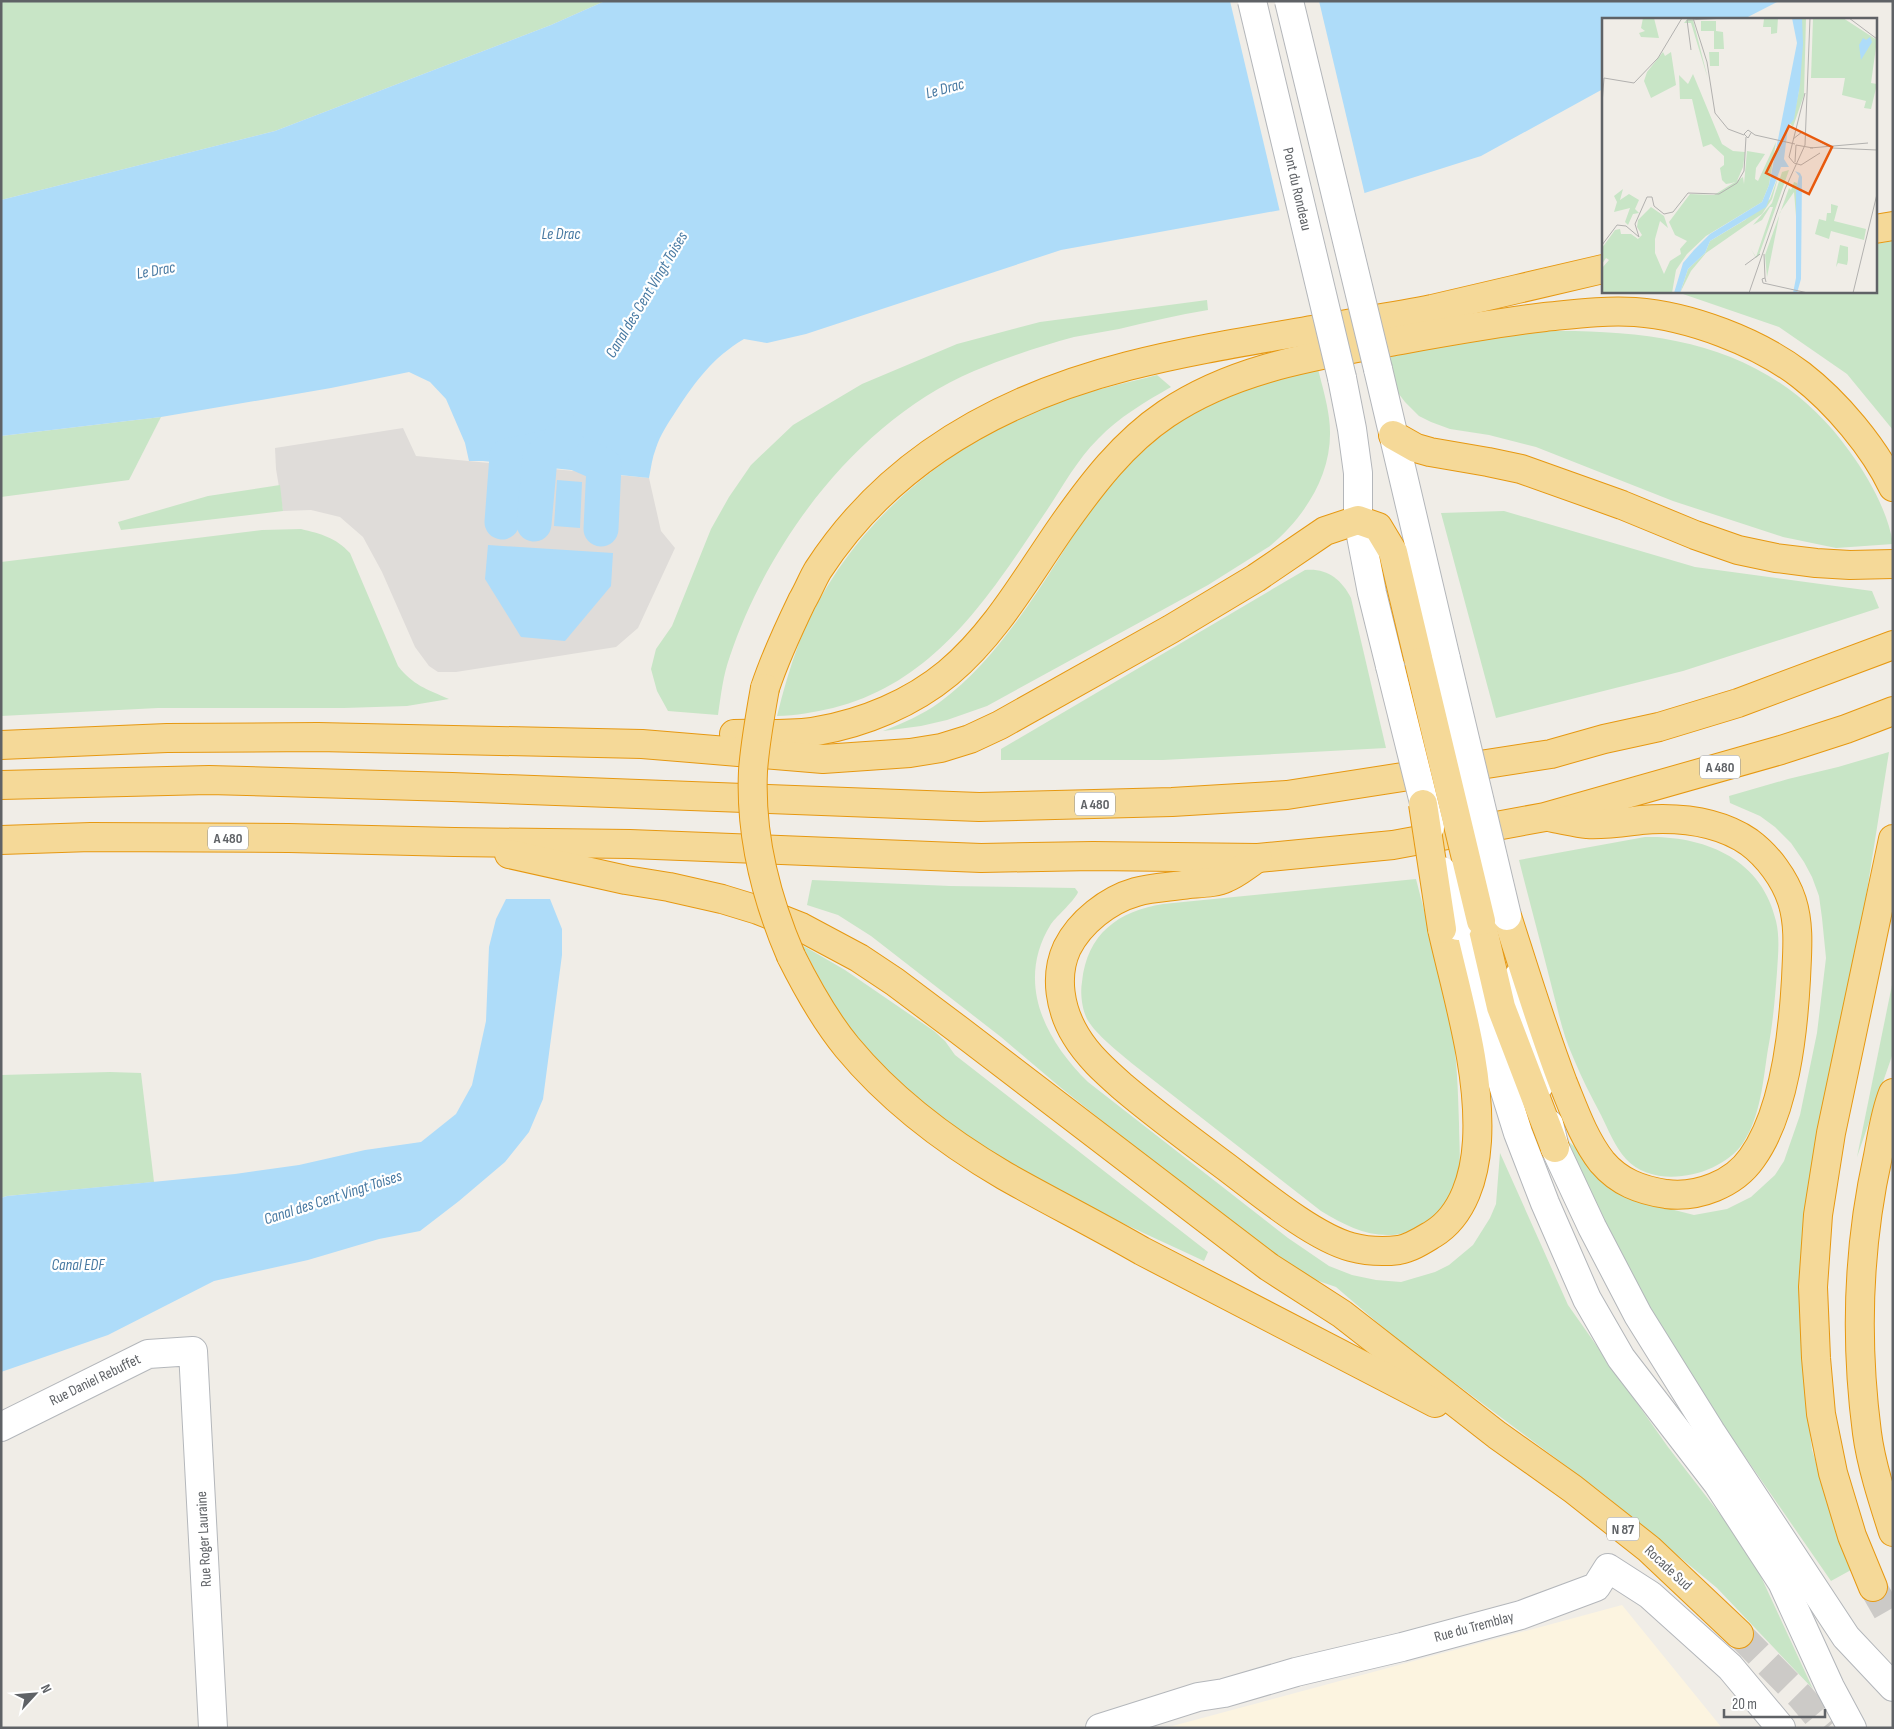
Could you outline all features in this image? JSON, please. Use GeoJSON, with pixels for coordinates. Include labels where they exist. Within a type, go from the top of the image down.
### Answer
{"type":"FeatureCollection","features":[{"type":"Feature","properties":{"kind":"highway"},"geometry":{"type":"LineString","coordinates":[[1876,229],[1893,226]]}},
{"type":"Feature","properties":{"kind":"highway"},"geometry":{"type":"LineString","coordinates":[[1497,1435],[1142,1251],[982,1161],[923,1121],[870,1073],[847,1047],[824,1016],[791,956],[778,927],[764,883],[754,818],[753,772],[765,688],[777,653],[818,570],[870,504],[896,478],[956,435],[1026,400],[1068,384],[1128,366],[1213,348],[1430,310],[1602,269]]}},
{"type":"Feature","properties":{"kind":"highway"},"geometry":{"type":"LineString","coordinates":[[642,744],[710,734],[813,732],[841,726],[873,715],[926,690],[950,671],[976,646],[1093,483],[1139,435],[1163,416],[1191,398],[1252,373],[1309,358],[1487,324],[1566,315],[1636,312],[1697,324],[1726,334],[1787,365],[1804,377],[1823,394],[1858,434],[1891,484]]}},
{"type":"Feature","properties":{"kind":"highway"},"geometry":{"type":"LineString","coordinates":[[1393,435],[1416,448],[1430,452],[1488,462],[1529,472],[1622,505],[1695,535],[1738,550],[1776,558],[1816,563],[1850,565],[1893,564]]}},
{"type":"Feature","properties":{"kind":"highway"},"geometry":{"type":"LineString","coordinates":[[1,745],[167,738],[453,740],[642,744],[823,759],[910,753],[941,748],[970,739],[1027,711],[1256,578],[1325,531],[1358,520],[1378,526],[1393,552],[1419,662],[1460,925],[1469,1048],[1476,1098],[1477,1139],[1474,1171],[1456,1212],[1437,1231],[1402,1250],[1381,1251],[1348,1247],[1304,1224],[1145,1106],[1101,1067],[1087,1051],[1069,1022],[1062,1002],[1061,968],[1067,949],[1078,930],[1094,915],[1113,903],[1137,892],[1225,879],[1258,858]]}},
{"type":"Feature","properties":{"kind":"highway","name":"A 480"},"geometry":{"type":"LineString","coordinates":[[1,785],[209,780],[452,787],[979,807],[1172,802],[1286,795],[1551,754],[1604,739],[1658,727],[1738,703],[1893,645]]}},
{"type":"Feature","properties":{"kind":"highway","name":"A 480"},"geometry":{"type":"LineString","coordinates":[[1,840],[91,837],[289,838],[630,844],[981,858],[1093,856],[1258,858],[1393,845],[1545,817],[1781,750],[1893,710]]}},
{"type":"Feature","properties":{"kind":"highway"},"geometry":{"type":"LineString","coordinates":[[1423,804],[1460,925],[1501,1006],[1555,1148]]}},
{"type":"Feature","properties":{"kind":"highway"},"geometry":{"type":"LineString","coordinates":[[1507,916],[1555,1063],[1575,1114],[1589,1142],[1602,1162],[1616,1176],[1628,1184],[1642,1189],[1673,1195],[1711,1189],[1728,1181],[1752,1159],[1765,1136],[1773,1115],[1787,1065],[1794,1010],[1797,952],[1796,921],[1792,901],[1783,882],[1769,860],[1751,843],[1721,828],[1692,820],[1644,820],[1588,824],[1545,817]]}},
{"type":"Feature","properties":{"kind":"highway"},"geometry":{"type":"LineString","coordinates":[[1873,1587],[1852,1536],[1833,1473],[1821,1414],[1813,1287],[1818,1215],[1831,1133],[1893,838]]}},
{"type":"Feature","properties":{"kind":"highway"},"geometry":{"type":"LineString","coordinates":[[454,842],[626,880],[669,886],[758,910],[801,926],[859,958],[943,1018],[1269,1267],[1342,1314],[1497,1435]]}},
{"type":"Feature","properties":{"kind":"highway"},"geometry":{"type":"LineString","coordinates":[[1893,1093],[1870,1191],[1861,1280],[1860,1353],[1867,1434],[1893,1532]]}},
{"type":"Feature","properties":{"kind":"highway","name":"Rocade Sud"},"geometry":{"type":"LineString","coordinates":[[1497,1435],[1572,1489],[1648,1549],[1739,1634]]}},
{"type":"Feature","properties":{"kind":"main road","name":"Pont du Rondeau"},"geometry":{"type":"LineString","coordinates":[[1252,1],[1342,378],[1357,464],[1358,520],[1372,593],[1423,804]]}},
{"type":"Feature","properties":{"kind":"main road"},"geometry":{"type":"LineString","coordinates":[[1288,1],[1378,369],[1507,916],[1527,1028],[1555,1148],[1592,1227],[1638,1315],[1711,1432],[1846,1637],[1893,1687]]}},
{"type":"Feature","properties":{"kind":"main road"},"geometry":{"type":"LineString","coordinates":[[1460,925],[1481,1014],[1518,1133],[1545,1203],[1587,1299],[1621,1358],[1718,1484],[1782,1582],[1830,1687],[1852,1728]]}},
{"type":"Feature","properties":{"kind":"main road","name":"Rue Daniel Rebuffet"},"geometry":{"type":"LineString","coordinates":[[1,1427],[148,1354],[194,1351]]}},
{"type":"Feature","properties":{"kind":"main road","name":"Rue Roger Lauraine"},"geometry":{"type":"LineString","coordinates":[[194,1351],[213,1728]]}},
{"type":"Feature","properties":{"kind":"main road","name":"Rue du Tremblay"},"geometry":{"type":"LineString","coordinates":[[1100,1728],[1198,1697],[1224,1693],[1296,1672],[1402,1647],[1520,1615],[1596,1587],[1608,1568],[1650,1595],[1730,1667],[1781,1728]]}},
{"type":"Feature","properties":{"kind":"shaded area"},"geometry":{"type":"Polygon","coordinates":[[[403,428],[416,456],[649,478],[661,531],[675,548],[638,628],[616,647],[456,672],[438,672],[429,666],[415,647],[382,572],[363,537],[340,517],[311,510],[283,511],[276,469],[275,448],[403,428]]]}},
{"type":"Feature","properties":{"kind":"shaded area"},"geometry":{"type":"Polygon","coordinates":[[[1622,1605],[1722,1728],[1165,1728],[1622,1605]]]}},
{"type":"Feature","properties":{"kind":"green space"},"geometry":{"type":"Polygon","coordinates":[[[1,1],[605,1],[551,25],[275,131],[1,200],[1,1]]]}},
{"type":"Feature","properties":{"kind":"green space"},"geometry":{"type":"Polygon","coordinates":[[[1893,241],[1893,430],[1847,374],[1779,327],[1673,292],[1876,292],[1876,244],[1893,241]]]}},
{"type":"Feature","properties":{"kind":"green space"},"geometry":{"type":"Polygon","coordinates":[[[1207,300],[1208,310],[1074,337],[998,361],[932,393],[893,420],[857,452],[824,488],[794,528],[768,569],[747,612],[730,656],[718,715],[668,711],[657,691],[651,669],[656,649],[672,626],[711,529],[729,497],[751,465],[793,425],[862,384],[957,344],[1040,322],[1207,300]]]}},
{"type":"Feature","properties":{"kind":"green space"},"geometry":{"type":"Polygon","coordinates":[[[1550,331],[1637,335],[1678,341],[1717,352],[1754,368],[1789,389],[1821,417],[1857,462],[1871,484],[1882,508],[1893,544],[1836,548],[1783,537],[1673,501],[1536,447],[1489,435],[1450,429],[1419,416],[1405,402],[1392,385],[1380,359],[1497,335],[1550,331]]]}},
{"type":"Feature","properties":{"kind":"green space"},"geometry":{"type":"Polygon","coordinates":[[[1318,369],[1329,418],[1330,437],[1328,455],[1316,490],[1307,505],[1296,520],[1270,546],[1208,585],[987,706],[947,720],[921,726],[883,731],[933,707],[958,688],[990,655],[1020,617],[1098,500],[1125,469],[1150,445],[1178,423],[1235,392],[1318,369]]]}},
{"type":"Feature","properties":{"kind":"green space"},"geometry":{"type":"Polygon","coordinates":[[[1157,375],[1171,387],[1123,417],[1090,447],[1003,575],[957,632],[931,657],[902,678],[869,696],[833,708],[798,715],[777,716],[799,643],[819,601],[843,563],[871,528],[903,496],[938,467],[976,442],[1016,420],[1070,398],[1157,375]]]}},
{"type":"Feature","properties":{"kind":"green space"},"geometry":{"type":"Polygon","coordinates":[[[161,417],[129,480],[1,497],[1,436],[161,417]]]}},
{"type":"Feature","properties":{"kind":"green space"},"geometry":{"type":"Polygon","coordinates":[[[280,485],[283,511],[121,530],[118,522],[208,496],[280,485]]]}},
{"type":"Feature","properties":{"kind":"green space"},"geometry":{"type":"Polygon","coordinates":[[[1504,511],[1695,567],[1872,591],[1879,608],[1683,671],[1496,718],[1441,513],[1504,511]]]}},
{"type":"Feature","properties":{"kind":"green space"},"geometry":{"type":"Polygon","coordinates":[[[301,529],[333,540],[350,553],[398,666],[415,682],[449,699],[407,706],[158,708],[1,716],[1,562],[262,530],[301,529]]]}},
{"type":"Feature","properties":{"kind":"green space"},"geometry":{"type":"Polygon","coordinates":[[[1305,570],[1320,571],[1332,576],[1343,585],[1351,598],[1386,748],[1163,760],[1001,760],[1001,749],[1305,570]]]}},
{"type":"Feature","properties":{"kind":"green space"},"geometry":{"type":"Polygon","coordinates":[[[1889,752],[1839,1067],[1816,1175],[1801,1355],[1812,1450],[1851,1570],[1831,1581],[1683,1367],[1592,1206],[1567,1140],[1631,1199],[1694,1215],[1727,1209],[1751,1197],[1775,1175],[1784,1161],[1800,1115],[1817,1033],[1826,958],[1822,918],[1819,896],[1812,877],[1791,843],[1775,827],[1760,816],[1730,803],[1729,796],[1889,752]]]}},
{"type":"Feature","properties":{"kind":"green space"},"geometry":{"type":"Polygon","coordinates":[[[1645,837],[1667,837],[1688,840],[1708,846],[1744,866],[1758,881],[1769,899],[1776,921],[1778,940],[1773,1020],[1758,1110],[1749,1132],[1743,1143],[1720,1164],[1704,1171],[1670,1177],[1653,1175],[1638,1169],[1626,1159],[1612,1138],[1583,1079],[1569,1048],[1560,1019],[1519,860],[1645,837]]]}},
{"type":"Feature","properties":{"kind":"green space"},"geometry":{"type":"Polygon","coordinates":[[[1416,879],[1451,1022],[1457,1073],[1460,1154],[1458,1177],[1451,1197],[1437,1214],[1420,1227],[1394,1235],[1381,1235],[1357,1229],[1321,1211],[1134,1065],[1102,1037],[1085,1015],[1081,986],[1090,951],[1098,938],[1108,928],[1132,912],[1163,904],[1416,879]]]}},
{"type":"Feature","properties":{"kind":"green space"},"geometry":{"type":"Polygon","coordinates":[[[812,880],[950,886],[1075,888],[1078,892],[1077,895],[1051,924],[1040,946],[1036,967],[1036,988],[1040,1009],[1048,1029],[1059,1048],[1088,1082],[1288,1238],[1329,1266],[1352,1275],[1376,1280],[1401,1282],[1435,1272],[1449,1265],[1473,1245],[1490,1218],[1496,1204],[1500,1153],[1568,1305],[1668,1447],[1750,1553],[1813,1689],[1717,1588],[1605,1495],[1400,1342],[1336,1287],[1304,1276],[1222,1217],[1060,1087],[1001,1037],[871,936],[838,915],[807,905],[812,880]]]}},
{"type":"Feature","properties":{"kind":"green space"},"geometry":{"type":"Polygon","coordinates":[[[802,945],[845,970],[934,1031],[945,1041],[955,1055],[1208,1252],[1204,1261],[1059,1192],[965,1136],[922,1104],[883,1067],[849,1027],[830,997],[802,945]]]}},
{"type":"Feature","properties":{"kind":"green space"},"geometry":{"type":"Polygon","coordinates":[[[1893,980],[1893,1053],[1857,1157],[1893,980]]]}},
{"type":"Feature","properties":{"kind":"green space"},"geometry":{"type":"Polygon","coordinates":[[[141,1073],[154,1182],[1,1198],[1,1075],[141,1073]]]}},
{"type":"Feature","properties":{"kind":"water","name":"Le Drac"},"geometry":{"type":"Polygon","coordinates":[[[605,1],[1779,1],[1746,18],[1602,18],[1602,90],[1481,156],[1352,197],[1061,250],[806,334],[767,343],[744,339],[714,362],[683,400],[660,438],[649,478],[469,461],[465,443],[446,399],[430,382],[409,372],[331,388],[161,417],[1,436],[1,200],[275,131],[551,25],[605,1]]]}},
{"type":"Feature","properties":{"kind":"water"},"geometry":{"type":"Polygon","coordinates":[[[493,475],[519,477],[516,523],[489,522],[493,475]]]}},
{"type":"Feature","properties":{"kind":"water"},"geometry":{"type":"Polygon","coordinates":[[[525,477],[551,479],[547,526],[522,524],[525,477]]]}},
{"type":"Feature","properties":{"kind":"water"},"geometry":{"type":"Polygon","coordinates":[[[557,480],[582,482],[580,528],[554,526],[557,480]]]}},
{"type":"Feature","properties":{"kind":"water"},"geometry":{"type":"Polygon","coordinates":[[[589,481],[616,483],[613,530],[586,528],[589,481]]]}},
{"type":"Feature","properties":{"kind":"water"},"geometry":{"type":"Polygon","coordinates":[[[488,545],[613,553],[611,586],[565,641],[521,637],[485,579],[488,545]]]}},
{"type":"Feature","properties":{"kind":"water","name":"Canal EDF"},"geometry":{"type":"Polygon","coordinates":[[[506,899],[550,899],[562,929],[562,955],[543,1099],[529,1132],[505,1162],[420,1231],[379,1239],[308,1260],[214,1281],[108,1335],[1,1372],[1,1198],[235,1174],[299,1165],[365,1150],[421,1142],[456,1114],[472,1085],[486,1021],[489,947],[496,919],[506,899]]]}},
{"type":"Feature","properties":{"kind":"pier"},"geometry":{"type":"Polygon","coordinates":[[[1230,1],[1319,1],[1365,195],[1280,212],[1230,1]]]}},
{"type":"Feature","properties":{"kind":"waterway","name":"Canal des Cent Vingt Toises"},"geometry":{"type":"LineString","coordinates":[[534,524],[540,458],[558,445],[566,431]]}},
{"type":"Feature","properties":{"kind":"waterway","name":"Canal des Cent Vingt Toises"},"geometry":{"type":"LineString","coordinates":[[502,522],[507,456],[558,445],[604,465],[601,529]]}},
{"type":"Feature","properties":{"kind":"tunnel"},"geometry":{"type":"LineString","coordinates":[[1873,1587],[1893,1622]]}},
{"type":"Feature","properties":{"kind":"tunnel"},"geometry":{"type":"LineString","coordinates":[[1739,1634],[1801,1697],[1827,1728]]}}]}
